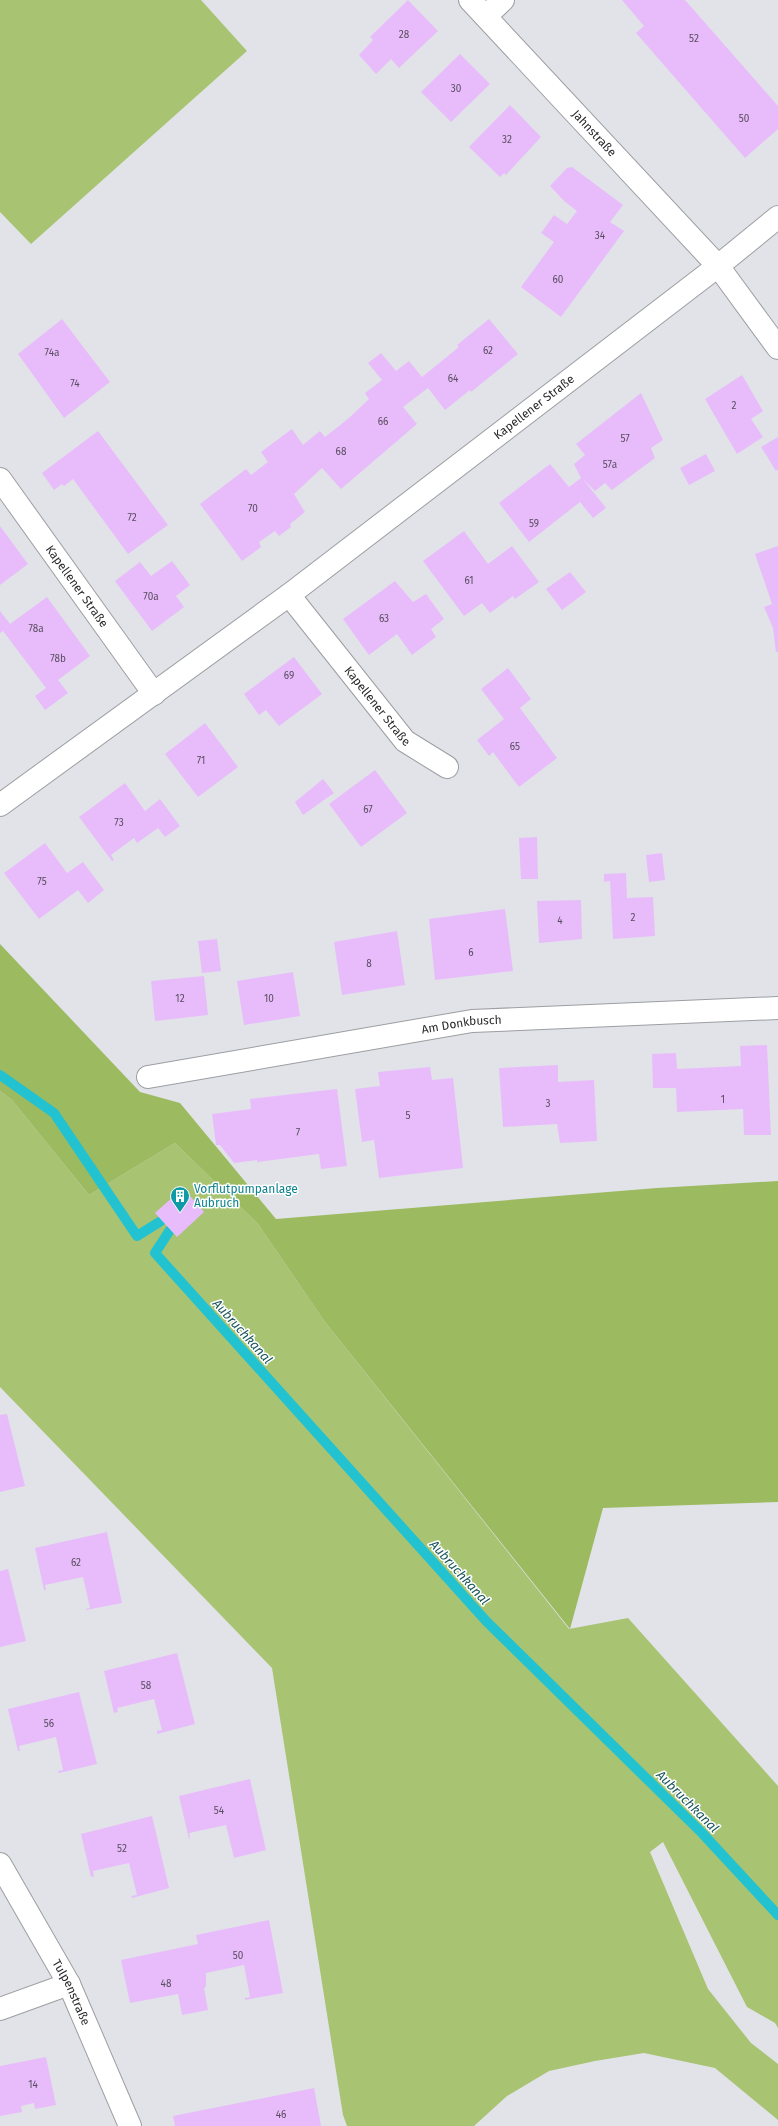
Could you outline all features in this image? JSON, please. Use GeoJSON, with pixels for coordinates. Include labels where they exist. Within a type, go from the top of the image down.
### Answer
{"type":"FeatureCollection","features":[{"type":"Feature","properties":{"kind":"street","name":"Jahnstraße"},"geometry":{"type":"LineString","coordinates":[[470,0],[718,266],[778,348]]}},
{"type":"Feature","properties":{"kind":"street"},"geometry":{"type":"LineString","coordinates":[[486,16],[503,0]]}},
{"type":"Feature","properties":{"kind":"street","name":"Kapellener Straße"},"geometry":{"type":"LineString","coordinates":[[0,805],[289,595],[718,266],[778,217]]}},
{"type":"Feature","properties":{"kind":"street","name":"Kapellener Straße"},"geometry":{"type":"LineString","coordinates":[[0,479],[154,694]]}},
{"type":"Feature","properties":{"kind":"street","name":"Kapellener Straße"},"geometry":{"type":"LineString","coordinates":[[289,595],[405,741],[447,767]]}},
{"type":"Feature","properties":{"kind":"street","name":"Am Donkbusch"},"geometry":{"type":"LineString","coordinates":[[148,1076],[472,1021],[778,1008]]}},
{"type":"Feature","properties":{"kind":"street","name":"Tulpenstraße"},"geometry":{"type":"LineString","coordinates":[[0,1864],[69,1984],[130,2126]]}},
{"type":"Feature","properties":{"kind":"street"},"geometry":{"type":"LineString","coordinates":[[0,2009],[69,1984]]}},
{"type":"Feature","properties":{"kind":"green space"},"geometry":{"type":"Polygon","coordinates":[[[0,0],[201,0],[247,51],[31,244],[0,212],[0,0]]]}},
{"type":"Feature","properties":{"kind":"green space"},"geometry":{"type":"Polygon","coordinates":[[[0,944],[140,1092],[180,1103],[276,1219],[657,1188],[778,1181],[778,1502],[603,1508],[570,1629],[325,1322],[258,1224],[175,1143],[89,1195],[12,1100],[0,1091],[0,944]]]}},
{"type":"Feature","properties":{"kind":"green space"},"geometry":{"type":"Polygon","coordinates":[[[0,1091],[12,1100],[89,1195],[175,1143],[258,1224],[325,1322],[569,1629],[628,1618],[778,1786],[778,2028],[775,2023],[747,2007],[663,1842],[650,1852],[708,1989],[751,2043],[778,2064],[778,2120],[715,2068],[644,2053],[595,2061],[549,2071],[507,2096],[474,2126],[347,2126],[343,2115],[272,1668],[0,1387],[0,1091]]]}},
{"type":"Feature","properties":{"kind":"building"},"geometry":{"type":"Polygon","coordinates":[[[408,0],[438,31],[399,68],[391,59],[376,74],[359,55],[373,40],[370,37],[408,0]]]}},
{"type":"Feature","properties":{"kind":"building"},"geometry":{"type":"Polygon","coordinates":[[[622,0],[685,0],[778,106],[778,129],[745,158],[636,33],[644,26],[622,0]]]}},
{"type":"Feature","properties":{"kind":"building"},"geometry":{"type":"Polygon","coordinates":[[[460,54],[490,84],[451,122],[421,92],[460,54]]]}},
{"type":"Feature","properties":{"kind":"building"},"geometry":{"type":"Polygon","coordinates":[[[510,105],[541,137],[506,175],[504,173],[500,177],[469,147],[510,105]]]}},
{"type":"Feature","properties":{"kind":"building"},"geometry":{"type":"Polygon","coordinates":[[[572,167],[623,205],[610,222],[624,231],[561,317],[521,287],[554,242],[541,233],[554,215],[567,224],[577,211],[564,201],[550,186],[567,168],[572,167]]]}},
{"type":"Feature","properties":{"kind":"building"},"geometry":{"type":"Polygon","coordinates":[[[62,319],[110,382],[64,418],[18,354],[62,319]]]}},
{"type":"Feature","properties":{"kind":"building"},"geometry":{"type":"Polygon","coordinates":[[[489,319],[518,354],[471,392],[470,390],[445,410],[428,388],[403,407],[417,424],[341,489],[322,468],[294,494],[305,512],[290,524],[291,527],[279,536],[275,531],[259,542],[261,547],[242,561],[200,504],[246,469],[251,475],[268,462],[261,452],[292,429],[303,445],[320,431],[325,437],[349,418],[369,399],[365,393],[382,380],[368,363],[381,353],[396,371],[409,361],[422,377],[459,347],[457,345],[489,319]]]}},
{"type":"Feature","properties":{"kind":"building"},"geometry":{"type":"Polygon","coordinates":[[[742,375],[763,411],[751,419],[763,437],[737,454],[705,399],[742,375]]]}},
{"type":"Feature","properties":{"kind":"building"},"geometry":{"type":"Polygon","coordinates":[[[641,393],[663,440],[651,448],[655,458],[612,490],[605,483],[595,491],[583,479],[606,508],[593,518],[580,502],[529,542],[499,503],[550,464],[569,487],[581,478],[574,464],[585,455],[576,444],[641,393]]]}},
{"type":"Feature","properties":{"kind":"building"},"geometry":{"type":"Polygon","coordinates":[[[98,431],[168,525],[128,554],[73,479],[64,486],[62,484],[54,490],[42,473],[98,431]]]}},
{"type":"Feature","properties":{"kind":"building"},"geometry":{"type":"Polygon","coordinates":[[[778,437],[778,469],[776,471],[761,447],[778,437]]]}},
{"type":"Feature","properties":{"kind":"building"},"geometry":{"type":"Polygon","coordinates":[[[706,454],[715,471],[689,485],[680,468],[706,454]]]}},
{"type":"Feature","properties":{"kind":"building"},"geometry":{"type":"Polygon","coordinates":[[[0,526],[28,564],[0,585],[0,526]]]}},
{"type":"Feature","properties":{"kind":"building"},"geometry":{"type":"Polygon","coordinates":[[[464,531],[488,564],[512,546],[539,582],[515,599],[513,596],[490,613],[482,603],[464,616],[423,561],[464,531]]]}},
{"type":"Feature","properties":{"kind":"building"},"geometry":{"type":"Polygon","coordinates":[[[778,546],[778,652],[776,652],[773,628],[764,607],[772,604],[755,554],[778,546]]]}},
{"type":"Feature","properties":{"kind":"building"},"geometry":{"type":"Polygon","coordinates":[[[172,561],[190,585],[176,596],[184,607],[152,631],[115,581],[140,562],[151,576],[172,561]]]}},
{"type":"Feature","properties":{"kind":"building"},"geometry":{"type":"Polygon","coordinates":[[[570,572],[586,592],[562,610],[546,589],[570,572]]]}},
{"type":"Feature","properties":{"kind":"building"},"geometry":{"type":"Polygon","coordinates":[[[395,581],[413,602],[426,594],[444,619],[431,629],[436,637],[412,655],[397,634],[369,655],[343,619],[395,581]]]}},
{"type":"Feature","properties":{"kind":"building"},"geometry":{"type":"Polygon","coordinates":[[[47,597],[90,656],[58,680],[68,693],[45,710],[35,696],[46,688],[3,631],[0,633],[0,611],[10,624],[47,597]]]}},
{"type":"Feature","properties":{"kind":"building"},"geometry":{"type":"Polygon","coordinates":[[[294,657],[322,694],[279,726],[266,710],[259,715],[244,694],[294,657]]]}},
{"type":"Feature","properties":{"kind":"building"},"geometry":{"type":"Polygon","coordinates":[[[508,668],[531,699],[520,708],[557,758],[519,787],[493,752],[489,756],[477,740],[504,719],[481,689],[508,668]]]}},
{"type":"Feature","properties":{"kind":"building"},"geometry":{"type":"Polygon","coordinates":[[[205,723],[238,767],[198,797],[165,754],[205,723]]]}},
{"type":"Feature","properties":{"kind":"building"},"geometry":{"type":"Polygon","coordinates":[[[375,770],[407,813],[361,847],[329,804],[375,770]]]}},
{"type":"Feature","properties":{"kind":"building"},"geometry":{"type":"Polygon","coordinates":[[[323,779],[334,793],[303,815],[295,802],[323,779]]]}},
{"type":"Feature","properties":{"kind":"building"},"geometry":{"type":"Polygon","coordinates":[[[125,783],[145,811],[160,799],[180,826],[165,837],[158,828],[137,843],[134,838],[111,855],[114,860],[112,861],[79,817],[125,783]]]}},
{"type":"Feature","properties":{"kind":"building"},"geometry":{"type":"Polygon","coordinates":[[[537,837],[538,879],[521,879],[519,838],[537,837]]]}},
{"type":"Feature","properties":{"kind":"building"},"geometry":{"type":"Polygon","coordinates":[[[45,843],[67,873],[83,862],[104,890],[88,903],[78,890],[39,919],[4,873],[45,843]]]}},
{"type":"Feature","properties":{"kind":"building"},"geometry":{"type":"Polygon","coordinates":[[[662,853],[665,880],[649,882],[646,855],[662,853]]]}},
{"type":"Feature","properties":{"kind":"building"},"geometry":{"type":"Polygon","coordinates":[[[626,873],[627,898],[653,897],[655,936],[613,939],[610,881],[604,882],[604,874],[626,873]]]}},
{"type":"Feature","properties":{"kind":"building"},"geometry":{"type":"Polygon","coordinates":[[[581,900],[582,939],[539,943],[537,901],[581,900]]]}},
{"type":"Feature","properties":{"kind":"building"},"geometry":{"type":"Polygon","coordinates":[[[505,909],[513,971],[435,980],[429,919],[505,909]]]}},
{"type":"Feature","properties":{"kind":"building"},"geometry":{"type":"Polygon","coordinates":[[[397,931],[405,985],[342,995],[334,942],[397,931]]]}},
{"type":"Feature","properties":{"kind":"building"},"geometry":{"type":"Polygon","coordinates":[[[217,939],[221,971],[202,973],[198,941],[217,939]]]}},
{"type":"Feature","properties":{"kind":"building"},"geometry":{"type":"Polygon","coordinates":[[[293,972],[300,1016],[244,1025],[237,981],[293,972]]]}},
{"type":"Feature","properties":{"kind":"building"},"geometry":{"type":"Polygon","coordinates":[[[204,976],[208,1015],[155,1021],[151,981],[204,976]]]}},
{"type":"Feature","properties":{"kind":"building"},"geometry":{"type":"Polygon","coordinates":[[[767,1045],[771,1135],[744,1135],[743,1109],[677,1112],[676,1088],[653,1088],[652,1054],[676,1053],[677,1069],[741,1066],[740,1046],[767,1045]]]}},
{"type":"Feature","properties":{"kind":"building"},"geometry":{"type":"Polygon","coordinates":[[[558,1065],[558,1082],[594,1080],[597,1141],[560,1143],[557,1124],[503,1127],[499,1068],[558,1065]]]}},
{"type":"Feature","properties":{"kind":"building"},"geometry":{"type":"Polygon","coordinates":[[[430,1067],[432,1080],[453,1078],[463,1168],[379,1178],[374,1140],[362,1142],[355,1089],[380,1086],[378,1072],[430,1067]]]}},
{"type":"Feature","properties":{"kind":"building"},"geometry":{"type":"Polygon","coordinates":[[[337,1089],[347,1166],[321,1169],[319,1154],[257,1162],[257,1160],[234,1163],[220,1145],[216,1145],[212,1114],[251,1109],[250,1099],[337,1089]]]}},
{"type":"Feature","properties":{"kind":"building","name":"Vorflutpumpanlage Aubruch"},"geometry":{"type":"Polygon","coordinates":[[[183,1188],[204,1212],[177,1237],[155,1213],[183,1188]]]}},
{"type":"Feature","properties":{"kind":"building"},"geometry":{"type":"Polygon","coordinates":[[[7,1414],[25,1486],[0,1492],[0,1415],[7,1414]]]}},
{"type":"Feature","properties":{"kind":"building"},"geometry":{"type":"Polygon","coordinates":[[[107,1532],[122,1603],[86,1610],[90,1608],[83,1577],[45,1585],[46,1590],[44,1590],[35,1548],[107,1532]]]}},
{"type":"Feature","properties":{"kind":"building"},"geometry":{"type":"Polygon","coordinates":[[[8,1569],[26,1641],[0,1647],[0,1571],[8,1569]]]}},
{"type":"Feature","properties":{"kind":"building"},"geometry":{"type":"Polygon","coordinates":[[[177,1653],[195,1724],[157,1734],[157,1731],[162,1730],[154,1699],[117,1708],[118,1712],[114,1713],[104,1671],[177,1653]]]}},
{"type":"Feature","properties":{"kind":"building"},"geometry":{"type":"Polygon","coordinates":[[[79,1692],[97,1764],[59,1773],[58,1771],[63,1770],[56,1737],[19,1746],[20,1751],[18,1751],[8,1709],[79,1692]]]}},
{"type":"Feature","properties":{"kind":"building"},"geometry":{"type":"Polygon","coordinates":[[[250,1779],[266,1850],[234,1858],[226,1825],[189,1833],[189,1839],[179,1796],[250,1779]]]}},
{"type":"Feature","properties":{"kind":"building"},"geometry":{"type":"Polygon","coordinates":[[[152,1816],[169,1888],[132,1898],[131,1896],[137,1895],[129,1863],[93,1871],[94,1876],[91,1877],[81,1834],[152,1816]]]}},
{"type":"Feature","properties":{"kind":"building"},"geometry":{"type":"Polygon","coordinates":[[[269,1920],[283,1993],[245,2000],[245,1998],[250,1997],[244,1965],[206,1973],[206,1987],[204,1988],[208,2010],[182,2015],[178,1994],[130,2003],[121,1960],[198,1944],[196,1935],[269,1920]]]}},
{"type":"Feature","properties":{"kind":"building"},"geometry":{"type":"Polygon","coordinates":[[[46,2057],[56,2105],[35,2109],[34,2103],[21,2106],[22,2112],[0,2116],[0,2066],[46,2057]]]}},
{"type":"Feature","properties":{"kind":"building"},"geometry":{"type":"Polygon","coordinates":[[[314,2088],[321,2126],[175,2126],[173,2116],[314,2088]]]}},
{"type":"Feature","properties":{"kind":"waterway","name":"Aubruchkanal"},"geometry":{"type":"LineString","coordinates":[[0,1075],[54,1113],[137,1236],[161,1221]]}},
{"type":"Feature","properties":{"kind":"waterway","name":"Aubruchkanal"},"geometry":{"type":"LineString","coordinates":[[170,1230],[155,1253],[487,1622],[702,1833],[778,1915]]}},
{"type":"Feature","properties":{"kind":"place","name":"Vorflutpumpanlage Aubruch"},"geometry":{"type":"Point","coordinates":[180,1213]}}]}
